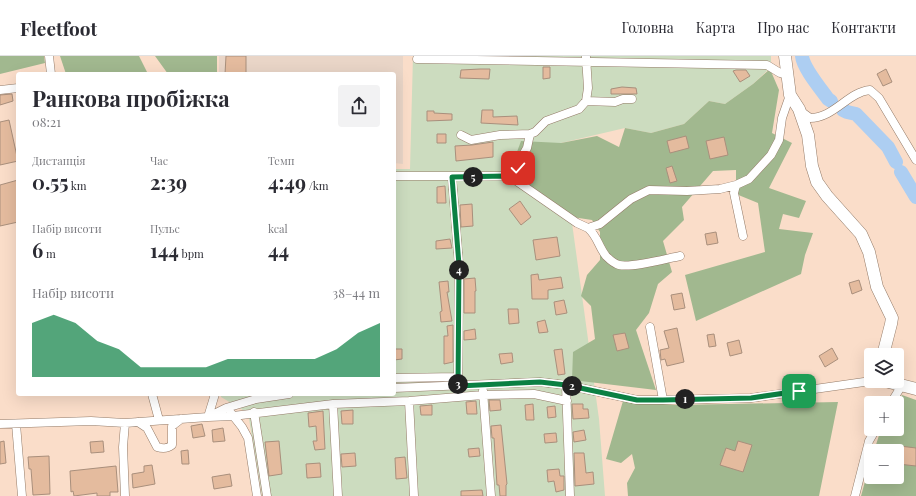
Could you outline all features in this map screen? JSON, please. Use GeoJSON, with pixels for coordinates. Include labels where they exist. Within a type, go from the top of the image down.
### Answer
{"type":"FeatureCollection","features":[{"type":"Feature","properties":{"kind":"street"},"geometry":{"type":"LineString","coordinates":[[49,56],[52,72]]}},
{"type":"Feature","properties":{"kind":"street"},"geometry":{"type":"LineString","coordinates":[[760,56],[761,65]]}},
{"type":"Feature","properties":{"kind":"street"},"geometry":{"type":"LineString","coordinates":[[784,56],[790,95],[799,109],[808,135],[812,166],[817,182],[827,196],[861,234],[870,252],[877,287],[892,318],[885,348]]}},
{"type":"Feature","properties":{"kind":"street"},"geometry":{"type":"LineString","coordinates":[[417,59],[586,59],[761,65],[771,67],[780,73],[787,74]]}},
{"type":"Feature","properties":{"kind":"street"},"geometry":{"type":"LineString","coordinates":[[461,135],[470,140],[500,135],[530,134],[535,132],[546,121],[579,109],[586,101],[588,88],[586,59]]}},
{"type":"Feature","properties":{"kind":"street"},"geometry":{"type":"LineString","coordinates":[[0,90],[16,88]]}},
{"type":"Feature","properties":{"kind":"street"},"geometry":{"type":"LineString","coordinates":[[799,109],[810,118],[821,117],[857,95],[870,90],[878,98],[916,160]]}},
{"type":"Feature","properties":{"kind":"street"},"geometry":{"type":"LineString","coordinates":[[588,228],[600,224],[631,199],[649,190],[687,191],[720,189],[736,186],[749,179],[761,168],[774,150],[779,140],[782,118],[790,95]]}},
{"type":"Feature","properties":{"kind":"street"},"geometry":{"type":"LineString","coordinates":[[586,101],[615,102],[623,99],[632,99]]}},
{"type":"Feature","properties":{"kind":"street"},"geometry":{"type":"LineString","coordinates":[[515,180],[519,162],[527,148],[530,134]]}},
{"type":"Feature","properties":{"kind":"street"},"geometry":{"type":"LineString","coordinates":[[396,176],[506,176],[515,180],[577,223],[588,228],[596,235],[600,247],[607,257],[618,265],[630,265],[680,256]]}},
{"type":"Feature","properties":{"kind":"street"},"geometry":{"type":"LineString","coordinates":[[452,177],[459,265],[458,386]]}},
{"type":"Feature","properties":{"kind":"street"},"geometry":{"type":"LineString","coordinates":[[736,186],[734,193],[743,236]]}},
{"type":"Feature","properties":{"kind":"street"},"geometry":{"type":"LineString","coordinates":[[650,327],[663,400]]}},
{"type":"Feature","properties":{"kind":"street"},"geometry":{"type":"LineString","coordinates":[[396,378],[458,377]]}},
{"type":"Feature","properties":{"kind":"street"},"geometry":{"type":"LineString","coordinates":[[396,388],[540,382],[566,385],[637,400],[663,400],[751,398],[864,382]]}},
{"type":"Feature","properties":{"kind":"street"},"geometry":{"type":"LineString","coordinates":[[483,384],[491,496]]}},
{"type":"Feature","properties":{"kind":"street"},"geometry":{"type":"LineString","coordinates":[[566,385],[570,496]]}},
{"type":"Feature","properties":{"kind":"street"},"geometry":{"type":"LineString","coordinates":[[904,385],[916,388]]}},
{"type":"Feature","properties":{"kind":"street"},"geometry":{"type":"LineString","coordinates":[[0,424],[91,421],[124,423],[233,416],[254,412],[333,404],[484,396],[534,394],[567,400]]}},
{"type":"Feature","properties":{"kind":"street"},"geometry":{"type":"LineString","coordinates":[[152,396],[158,420],[171,429]]}},
{"type":"Feature","properties":{"kind":"street"},"geometry":{"type":"LineString","coordinates":[[208,417],[214,396]]}},
{"type":"Feature","properties":{"kind":"street"},"geometry":{"type":"LineString","coordinates":[[208,417],[226,408],[256,399],[276,396]]}},
{"type":"Feature","properties":{"kind":"street"},"geometry":{"type":"LineString","coordinates":[[410,401],[414,496]]}},
{"type":"Feature","properties":{"kind":"street"},"geometry":{"type":"LineString","coordinates":[[333,404],[338,496]]}},
{"type":"Feature","properties":{"kind":"street"},"geometry":{"type":"LineString","coordinates":[[226,408],[242,427],[248,438],[256,496]]}},
{"type":"Feature","properties":{"kind":"street"},"geometry":{"type":"LineString","coordinates":[[254,412],[267,496]]}},
{"type":"Feature","properties":{"kind":"street"},"geometry":{"type":"LineString","coordinates":[[138,422],[147,428],[156,447],[162,449],[168,448],[172,444],[172,426],[181,419]]}},
{"type":"Feature","properties":{"kind":"street"},"geometry":{"type":"LineString","coordinates":[[147,428],[149,424],[158,420]]}},
{"type":"Feature","properties":{"kind":"street"},"geometry":{"type":"LineString","coordinates":[[124,423],[123,446],[125,496]]}},
{"type":"Feature","properties":{"kind":"street"},"geometry":{"type":"LineString","coordinates":[[16,424],[22,496]]}},
{"type":"Feature","properties":{"kind":"street"},"geometry":{"type":"LineString","coordinates":[[855,496],[869,441],[872,436]]}},
{"type":"Feature","properties":{"kind":"shaded area"},"geometry":{"type":"Polygon","coordinates":[[[219,56],[403,56],[403,164],[396,163],[396,72],[219,72],[219,56]]]}},
{"type":"Feature","properties":{"kind":"green space"},"geometry":{"type":"Polygon","coordinates":[[[0,56],[44,56],[45,63],[0,74],[0,56]]]}},
{"type":"Feature","properties":{"kind":"green space"},"geometry":{"type":"Polygon","coordinates":[[[60,56],[139,56],[147,72],[65,72],[60,56]]]}},
{"type":"Feature","properties":{"kind":"green space"},"geometry":{"type":"Polygon","coordinates":[[[155,56],[217,56],[217,72],[167,72],[155,56]]]}},
{"type":"Feature","properties":{"kind":"green space"},"geometry":{"type":"Polygon","coordinates":[[[413,56],[771,56],[771,67],[753,84],[725,104],[709,101],[684,124],[651,133],[625,128],[561,143],[599,419],[605,496],[262,496],[248,413],[221,396],[396,396],[396,169],[410,169],[413,56]]]}},
{"type":"Feature","properties":{"kind":"green space"},"geometry":{"type":"Polygon","coordinates":[[[770,69],[779,90],[772,133],[792,143],[769,188],[806,201],[799,218],[783,214],[779,229],[813,233],[805,255],[801,274],[696,321],[685,275],[765,252],[758,203],[736,194],[736,170],[713,171],[682,207],[684,220],[663,241],[672,272],[658,284],[649,313],[636,330],[656,390],[572,380],[573,352],[595,339],[591,306],[581,296],[587,275],[600,260],[600,232],[592,220],[572,217],[510,171],[521,141],[561,143],[597,136],[619,147],[625,128],[651,133],[684,124],[709,101],[725,104],[753,84],[770,69]]]}},
{"type":"Feature","properties":{"kind":"green space"},"geometry":{"type":"Polygon","coordinates":[[[902,395],[916,400],[916,496],[861,496],[864,484],[904,484],[904,444],[876,444],[879,436],[904,436],[904,396],[902,395]]]}},
{"type":"Feature","properties":{"kind":"green space"},"geometry":{"type":"Polygon","coordinates":[[[623,401],[676,405],[838,402],[819,496],[628,496],[627,483],[635,468],[632,454],[621,463],[606,459],[623,401]]]}},
{"type":"Feature","properties":{"kind":"building"},"geometry":{"type":"Polygon","coordinates":[[[226,56],[246,56],[246,72],[225,72],[226,56]]]}},
{"type":"Feature","properties":{"kind":"building"},"geometry":{"type":"Polygon","coordinates":[[[543,67],[550,67],[550,78],[543,79],[543,67]]]}},
{"type":"Feature","properties":{"kind":"building"},"geometry":{"type":"Polygon","coordinates":[[[490,69],[489,79],[460,78],[461,70],[490,69]]]}},
{"type":"Feature","properties":{"kind":"building"},"geometry":{"type":"Polygon","coordinates":[[[886,69],[892,82],[883,86],[877,74],[886,69]]]}},
{"type":"Feature","properties":{"kind":"building"},"geometry":{"type":"Polygon","coordinates":[[[746,70],[750,76],[740,82],[733,71],[746,70]]]}},
{"type":"Feature","properties":{"kind":"building"},"geometry":{"type":"Polygon","coordinates":[[[622,87],[636,88],[637,94],[611,94],[611,89],[622,87]]]}},
{"type":"Feature","properties":{"kind":"building"},"geometry":{"type":"Polygon","coordinates":[[[12,94],[13,101],[0,105],[0,95],[12,94]]]}},
{"type":"Feature","properties":{"kind":"building"},"geometry":{"type":"Polygon","coordinates":[[[482,110],[493,110],[493,117],[517,116],[518,125],[481,123],[482,110]]]}},
{"type":"Feature","properties":{"kind":"building"},"geometry":{"type":"Polygon","coordinates":[[[427,111],[452,114],[452,120],[427,121],[427,111]]]}},
{"type":"Feature","properties":{"kind":"building"},"geometry":{"type":"Polygon","coordinates":[[[9,120],[16,152],[16,161],[0,165],[0,122],[9,120]]]}},
{"type":"Feature","properties":{"kind":"building"},"geometry":{"type":"Polygon","coordinates":[[[437,134],[446,134],[446,143],[437,143],[437,134]]]}},
{"type":"Feature","properties":{"kind":"building"},"geometry":{"type":"Polygon","coordinates":[[[686,136],[689,148],[670,153],[667,141],[686,136]]]}},
{"type":"Feature","properties":{"kind":"building"},"geometry":{"type":"Polygon","coordinates":[[[724,137],[728,155],[710,159],[706,141],[724,137]]]}},
{"type":"Feature","properties":{"kind":"building"},"geometry":{"type":"Polygon","coordinates":[[[493,142],[493,157],[456,161],[455,146],[493,142]]]}},
{"type":"Feature","properties":{"kind":"building"},"geometry":{"type":"Polygon","coordinates":[[[672,166],[677,181],[670,183],[666,168],[672,166]]]}},
{"type":"Feature","properties":{"kind":"building"},"geometry":{"type":"Polygon","coordinates":[[[16,181],[16,222],[0,226],[0,185],[16,181]]]}},
{"type":"Feature","properties":{"kind":"building"},"geometry":{"type":"Polygon","coordinates":[[[445,186],[446,203],[437,203],[437,187],[445,186]]]}},
{"type":"Feature","properties":{"kind":"building"},"geometry":{"type":"Polygon","coordinates":[[[520,201],[531,217],[521,225],[509,209],[520,201]]]}},
{"type":"Feature","properties":{"kind":"building"},"geometry":{"type":"Polygon","coordinates":[[[472,204],[473,226],[461,227],[460,205],[472,204]]]}},
{"type":"Feature","properties":{"kind":"building"},"geometry":{"type":"Polygon","coordinates":[[[716,232],[718,243],[707,245],[705,234],[716,232]]]}},
{"type":"Feature","properties":{"kind":"building"},"geometry":{"type":"Polygon","coordinates":[[[557,237],[560,256],[536,260],[533,240],[557,237]]]}},
{"type":"Feature","properties":{"kind":"building"},"geometry":{"type":"Polygon","coordinates":[[[450,239],[452,248],[436,249],[436,241],[450,239]]]}},
{"type":"Feature","properties":{"kind":"building"},"geometry":{"type":"Polygon","coordinates":[[[538,274],[539,280],[561,277],[563,288],[548,290],[548,299],[532,299],[531,275],[538,274]]]}},
{"type":"Feature","properties":{"kind":"building"},"geometry":{"type":"Polygon","coordinates":[[[475,278],[475,313],[464,313],[464,279],[475,278]]]}},
{"type":"Feature","properties":{"kind":"building"},"geometry":{"type":"Polygon","coordinates":[[[859,280],[862,290],[852,294],[849,283],[859,280]]]}},
{"type":"Feature","properties":{"kind":"building"},"geometry":{"type":"Polygon","coordinates":[[[448,281],[449,292],[447,292],[452,321],[441,322],[440,312],[442,311],[439,282],[448,281]]]}},
{"type":"Feature","properties":{"kind":"building"},"geometry":{"type":"Polygon","coordinates":[[[682,293],[685,308],[674,310],[671,295],[682,293]]]}},
{"type":"Feature","properties":{"kind":"building"},"geometry":{"type":"Polygon","coordinates":[[[564,300],[567,313],[556,315],[554,302],[564,300]]]}},
{"type":"Feature","properties":{"kind":"building"},"geometry":{"type":"Polygon","coordinates":[[[508,309],[518,309],[519,323],[509,324],[508,309]]]}},
{"type":"Feature","properties":{"kind":"building"},"geometry":{"type":"Polygon","coordinates":[[[545,320],[548,332],[539,333],[537,322],[545,320]]]}},
{"type":"Feature","properties":{"kind":"building"},"geometry":{"type":"Polygon","coordinates":[[[453,325],[453,362],[444,364],[444,336],[448,336],[447,326],[453,325]]]}},
{"type":"Feature","properties":{"kind":"building"},"geometry":{"type":"Polygon","coordinates":[[[677,328],[684,362],[667,366],[665,359],[661,360],[660,350],[669,348],[664,331],[677,328]]]}},
{"type":"Feature","properties":{"kind":"building"},"geometry":{"type":"Polygon","coordinates":[[[475,329],[476,339],[464,340],[464,331],[475,329]]]}},
{"type":"Feature","properties":{"kind":"building"},"geometry":{"type":"Polygon","coordinates":[[[625,333],[629,348],[617,351],[613,335],[625,333]]]}},
{"type":"Feature","properties":{"kind":"building"},"geometry":{"type":"Polygon","coordinates":[[[714,334],[716,346],[709,347],[707,335],[714,334]]]}},
{"type":"Feature","properties":{"kind":"building"},"geometry":{"type":"Polygon","coordinates":[[[739,340],[742,353],[730,356],[727,343],[739,340]]]}},
{"type":"Feature","properties":{"kind":"building"},"geometry":{"type":"Polygon","coordinates":[[[832,348],[838,359],[825,367],[819,356],[832,348]]]}},
{"type":"Feature","properties":{"kind":"building"},"geometry":{"type":"Polygon","coordinates":[[[396,349],[402,349],[402,359],[396,360],[396,349]]]}},
{"type":"Feature","properties":{"kind":"building"},"geometry":{"type":"Polygon","coordinates":[[[562,349],[565,374],[558,375],[554,350],[562,349]]]}},
{"type":"Feature","properties":{"kind":"building"},"geometry":{"type":"Polygon","coordinates":[[[512,353],[513,362],[501,364],[499,354],[512,353]]]}},
{"type":"Feature","properties":{"kind":"building"},"geometry":{"type":"Polygon","coordinates":[[[489,400],[500,400],[501,410],[490,411],[489,400]]]}},
{"type":"Feature","properties":{"kind":"building"},"geometry":{"type":"Polygon","coordinates":[[[476,401],[477,414],[467,414],[466,402],[476,401]]]}},
{"type":"Feature","properties":{"kind":"building"},"geometry":{"type":"Polygon","coordinates":[[[533,404],[534,420],[526,420],[525,405],[533,404]]]}},
{"type":"Feature","properties":{"kind":"building"},"geometry":{"type":"Polygon","coordinates":[[[572,404],[583,404],[583,409],[588,409],[589,418],[573,419],[572,404]]]}},
{"type":"Feature","properties":{"kind":"building"},"geometry":{"type":"Polygon","coordinates":[[[432,405],[432,415],[421,415],[420,406],[432,405]]]}},
{"type":"Feature","properties":{"kind":"building"},"geometry":{"type":"Polygon","coordinates":[[[555,406],[556,417],[548,418],[547,407],[555,406]]]}},
{"type":"Feature","properties":{"kind":"building"},"geometry":{"type":"Polygon","coordinates":[[[353,410],[353,424],[342,424],[341,411],[353,410]]]}},
{"type":"Feature","properties":{"kind":"building"},"geometry":{"type":"Polygon","coordinates":[[[323,411],[325,449],[315,450],[313,441],[317,441],[316,426],[309,427],[308,413],[323,411]]]}},
{"type":"Feature","properties":{"kind":"building"},"geometry":{"type":"Polygon","coordinates":[[[202,424],[205,436],[193,438],[191,426],[202,424]]]}},
{"type":"Feature","properties":{"kind":"building"},"geometry":{"type":"Polygon","coordinates":[[[501,425],[507,484],[506,496],[500,496],[499,485],[497,485],[494,438],[492,438],[491,426],[501,425]]]}},
{"type":"Feature","properties":{"kind":"building"},"geometry":{"type":"Polygon","coordinates":[[[223,428],[225,441],[213,442],[212,430],[223,428]]]}},
{"type":"Feature","properties":{"kind":"building"},"geometry":{"type":"Polygon","coordinates":[[[584,430],[586,440],[574,442],[573,432],[584,430]]]}},
{"type":"Feature","properties":{"kind":"building"},"geometry":{"type":"Polygon","coordinates":[[[556,433],[557,442],[545,443],[544,434],[556,433]]]}},
{"type":"Feature","properties":{"kind":"building"},"geometry":{"type":"Polygon","coordinates":[[[4,441],[6,463],[0,464],[0,442],[4,441]]]}},
{"type":"Feature","properties":{"kind":"building"},"geometry":{"type":"Polygon","coordinates":[[[103,441],[104,452],[91,453],[90,442],[103,441]]]}},
{"type":"Feature","properties":{"kind":"building"},"geometry":{"type":"Polygon","coordinates":[[[279,441],[282,474],[269,476],[265,442],[279,441]]]}},
{"type":"Feature","properties":{"kind":"building"},"geometry":{"type":"Polygon","coordinates":[[[738,441],[752,445],[743,472],[720,465],[726,448],[735,451],[738,441]]]}},
{"type":"Feature","properties":{"kind":"building"},"geometry":{"type":"Polygon","coordinates":[[[904,446],[916,448],[916,466],[904,465],[904,446]]]}},
{"type":"Feature","properties":{"kind":"building"},"geometry":{"type":"Polygon","coordinates":[[[479,448],[480,456],[469,457],[468,449],[479,448]]]}},
{"type":"Feature","properties":{"kind":"building"},"geometry":{"type":"Polygon","coordinates":[[[188,450],[189,464],[182,464],[181,451],[188,450]]]}},
{"type":"Feature","properties":{"kind":"building"},"geometry":{"type":"Polygon","coordinates":[[[355,453],[356,466],[342,467],[341,454],[355,453]]]}},
{"type":"Feature","properties":{"kind":"building"},"geometry":{"type":"Polygon","coordinates":[[[574,453],[584,453],[586,473],[593,472],[594,484],[575,486],[574,453]]]}},
{"type":"Feature","properties":{"kind":"building"},"geometry":{"type":"Polygon","coordinates":[[[49,456],[50,494],[33,495],[31,469],[29,469],[28,457],[49,456]]]}},
{"type":"Feature","properties":{"kind":"building"},"geometry":{"type":"Polygon","coordinates":[[[405,457],[407,478],[396,479],[395,458],[405,457]]]}},
{"type":"Feature","properties":{"kind":"building"},"geometry":{"type":"Polygon","coordinates":[[[320,463],[321,477],[307,478],[306,464],[320,463]]]}},
{"type":"Feature","properties":{"kind":"building"},"geometry":{"type":"Polygon","coordinates":[[[152,465],[155,484],[133,488],[132,474],[144,472],[144,466],[152,465]]]}},
{"type":"Feature","properties":{"kind":"building"},"geometry":{"type":"Polygon","coordinates":[[[116,466],[118,492],[110,492],[110,496],[97,496],[97,493],[74,496],[73,491],[71,492],[70,471],[116,466]]]}},
{"type":"Feature","properties":{"kind":"building"},"geometry":{"type":"Polygon","coordinates":[[[559,469],[560,476],[564,476],[564,490],[556,492],[554,481],[548,482],[547,470],[559,469]]]}},
{"type":"Feature","properties":{"kind":"building"},"geometry":{"type":"Polygon","coordinates":[[[230,474],[232,486],[214,489],[212,477],[230,474]]]}},
{"type":"Feature","properties":{"kind":"building"},"geometry":{"type":"Polygon","coordinates":[[[482,490],[483,496],[461,496],[461,491],[482,490]]]}},
{"type":"Feature","properties":{"kind":"waterway"},"geometry":{"type":"LineString","coordinates":[[802,56],[809,72],[831,101]]}},
{"type":"Feature","properties":{"kind":"waterway"},"geometry":{"type":"LineString","coordinates":[[843,110],[856,114],[888,147],[896,162]]}},
{"type":"Feature","properties":{"kind":"waterway"},"geometry":{"type":"LineString","coordinates":[[901,172],[916,197]]}},
{"type":"Feature","properties":{"kind":"route"},"geometry":{"type":"LineString","coordinates":[[518,168],[515,175],[515,180],[506,176],[452,177],[459,265],[458,386],[540,382],[599,391],[637,400],[751,398],[799,391]]}}]}
